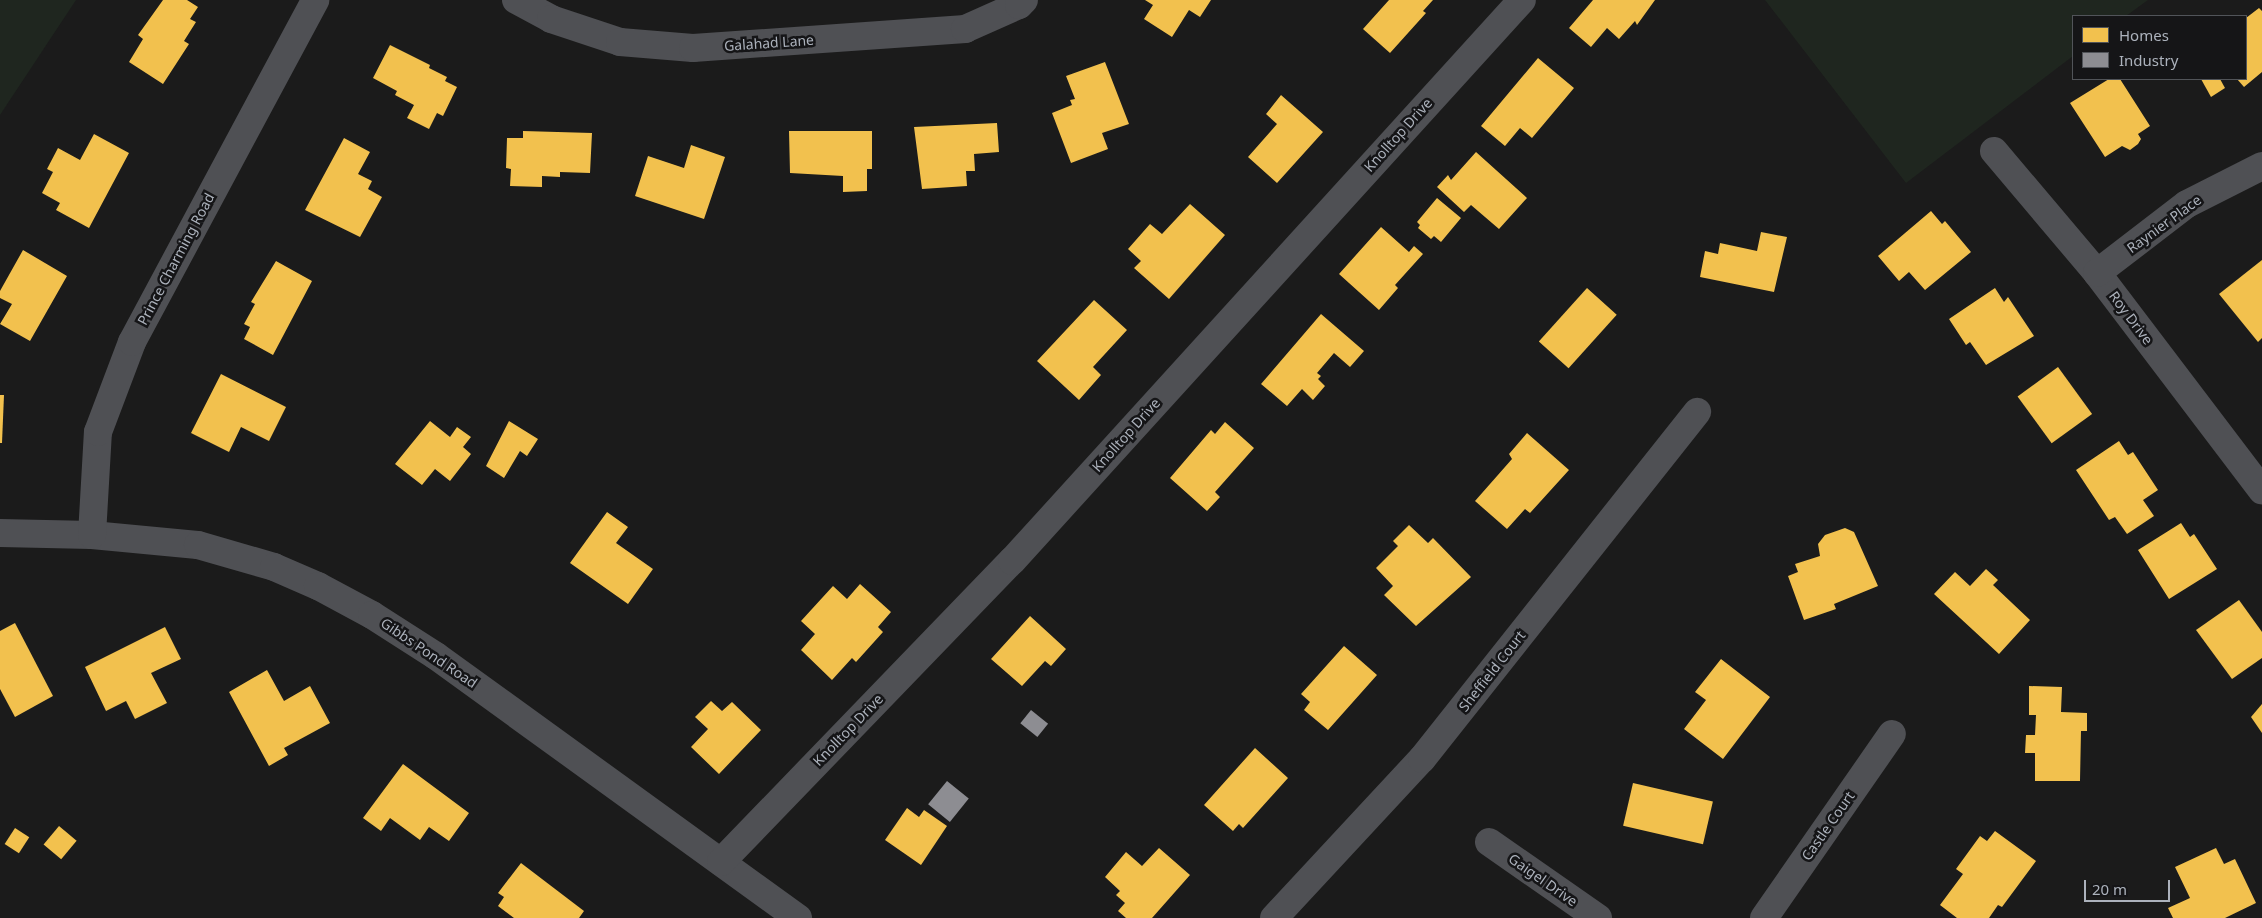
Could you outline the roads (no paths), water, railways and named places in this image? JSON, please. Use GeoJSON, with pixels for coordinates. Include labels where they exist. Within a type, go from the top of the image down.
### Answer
{"type":"FeatureCollection","features":[{"type":"Feature","properties":{"kind":"street","name":"Prince Charming Road"},"geometry":{"type":"LineString","coordinates":[[92,535],[98,432],[132,342],[314,0]]}},
{"type":"Feature","properties":{"kind":"street","name":"Galahad Lane"},"geometry":{"type":"LineString","coordinates":[[516,0],[551,19],[620,42],[693,48],[965,29],[1024,0]]}},
{"type":"Feature","properties":{"kind":"street","name":"Knolltop Drive"},"geometry":{"type":"LineString","coordinates":[[721,862],[1012,561],[1522,0]]}},
{"type":"Feature","properties":{"kind":"street","name":"Roy Drive"},"geometry":{"type":"LineString","coordinates":[[1994,152],[2097,273],[2262,490]]}},
{"type":"Feature","properties":{"kind":"street","name":"Raynier Place"},"geometry":{"type":"LineString","coordinates":[[2097,273],[2187,204],[2262,166]]}},
{"type":"Feature","properties":{"kind":"street","name":"Sheffield Court"},"geometry":{"type":"LineString","coordinates":[[1274,918],[1422,758],[1697,412]]}},
{"type":"Feature","properties":{"kind":"street","name":"Gibbs Pond Road"},"geometry":{"type":"LineString","coordinates":[[0,533],[92,535],[198,545],[274,567],[318,586],[372,615],[436,656],[798,918]]}},
{"type":"Feature","properties":{"kind":"street","name":"Castle Court"},"geometry":{"type":"LineString","coordinates":[[1764,918],[1892,734]]}},
{"type":"Feature","properties":{"kind":"street","name":"Gaigel Drive"},"geometry":{"type":"LineString","coordinates":[[1489,842],[1598,918]]}}]}
